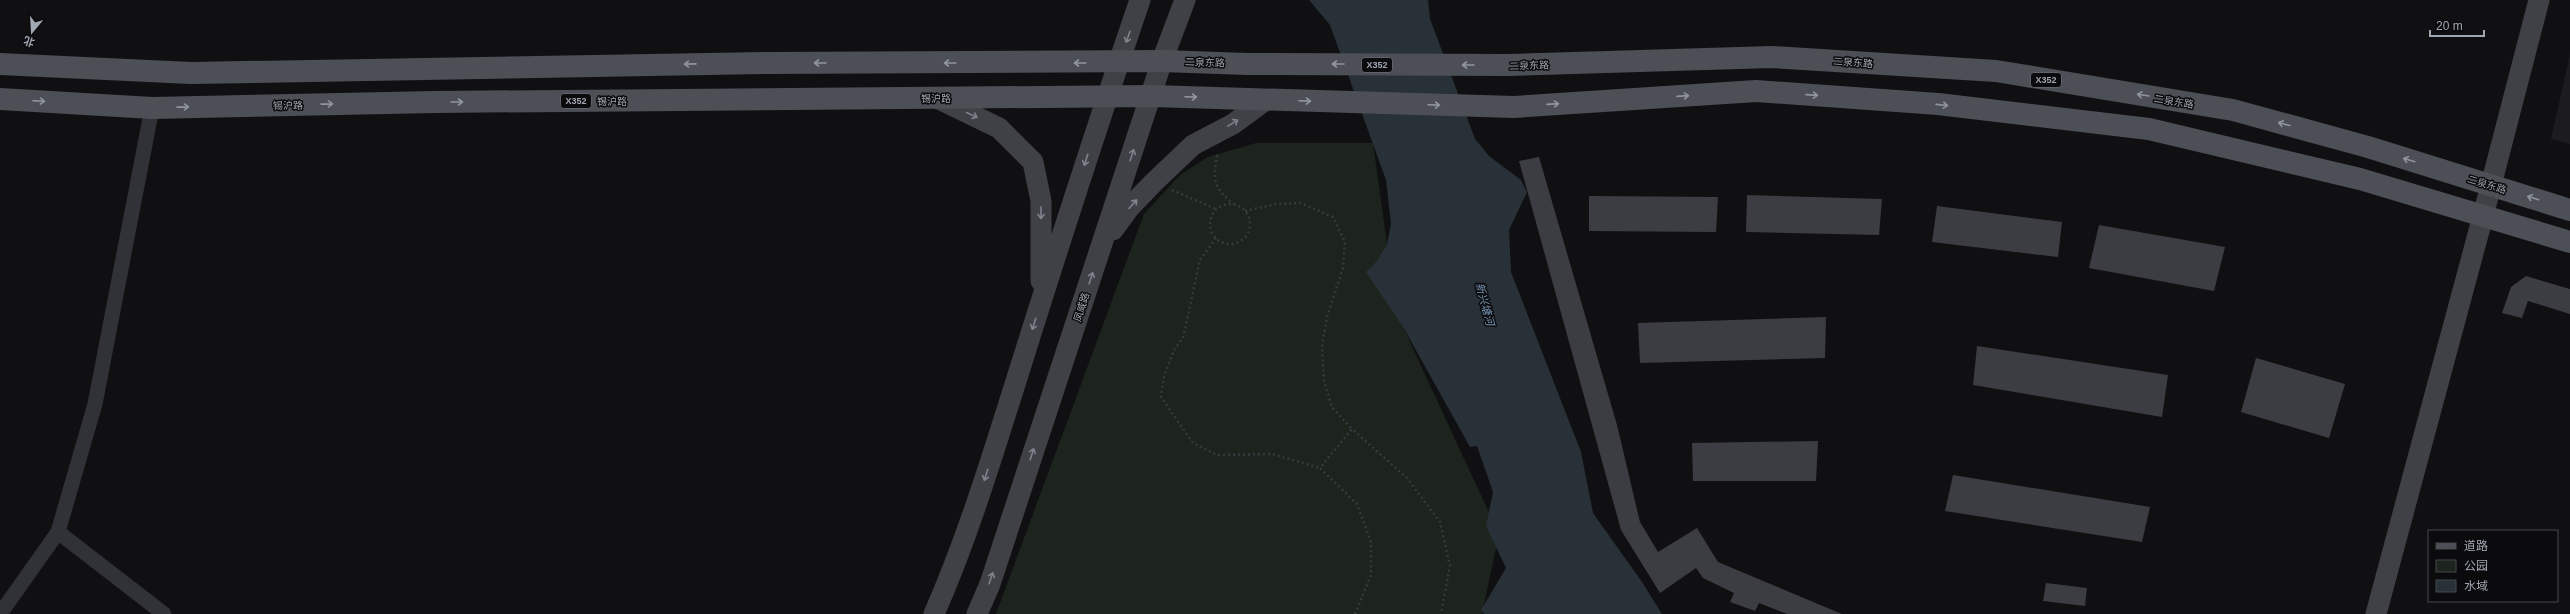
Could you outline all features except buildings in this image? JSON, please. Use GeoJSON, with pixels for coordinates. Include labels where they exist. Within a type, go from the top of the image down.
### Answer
{"type":"FeatureCollection","features":[{"type":"Feature","properties":{"kind":"main road"},"geometry":{"type":"LineString","coordinates":[[934,614],[954,569],[976,504],[1106,96],[1119,63],[1140,0]]}},
{"type":"Feature","properties":{"kind":"main road","name":"凤威路"},"geometry":{"type":"LineString","coordinates":[[977,614],[990,584],[1152,96],[1162,61],[1185,0]]}},
{"type":"Feature","properties":{"kind":"main road"},"geometry":{"type":"LineString","coordinates":[[2376,614],[2483,216],[2539,0]]}},
{"type":"Feature","properties":{"kind":"main road","name":"二泉东路"},"geometry":{"type":"LineString","coordinates":[[1119,63],[1162,61],[1247,64],[1507,65],[1772,56],[1996,71],[2233,110],[2368,147],[2570,210]]}},
{"type":"Feature","properties":{"kind":"main road","name":"X352"},"geometry":{"type":"LineString","coordinates":[[0,64],[191,73],[768,63],[1119,63]]}},
{"type":"Feature","properties":{"kind":"main road","name":"X352"},"geometry":{"type":"LineString","coordinates":[[1152,96],[1514,107],[1756,91],[1938,104],[2148,129],[2360,179],[2570,242]]}},
{"type":"Feature","properties":{"kind":"main road","name":"锡沪路"},"geometry":{"type":"LineString","coordinates":[[0,98],[152,108],[428,102],[1152,96]]}},
{"type":"Feature","properties":{"kind":"main road"},"geometry":{"type":"LineString","coordinates":[[937,98],[999,128],[1033,162],[1041,201],[1042,300]]}},
{"type":"Feature","properties":{"kind":"main road"},"geometry":{"type":"LineString","coordinates":[[1101,247],[1129,208],[1193,145],[1220,131],[1266,100]]}},
{"type":"Feature","properties":{"kind":"street"},"geometry":{"type":"LineString","coordinates":[[0,614],[58,532],[95,404],[152,108]]}},
{"type":"Feature","properties":{"kind":"street"},"geometry":{"type":"LineString","coordinates":[[58,532],[164,614]]}},
{"type":"Feature","properties":{"kind":"path"},"geometry":{"type":"LineString","coordinates":[[1220,131],[1213,179],[1220,192],[1233,204],[1245,211],[1250,224],[1245,237],[1233,244],[1227,244],[1216,238],[1210,227],[1212,214],[1221,206],[1233,204]]}},
{"type":"Feature","properties":{"kind":"path"},"geometry":{"type":"LineString","coordinates":[[1153,183],[1216,210]]}},
{"type":"Feature","properties":{"kind":"path"},"geometry":{"type":"LineString","coordinates":[[1245,211],[1276,204],[1301,203],[1333,217],[1336,223],[1345,242],[1343,268],[1327,317],[1322,346],[1324,381],[1332,407],[1352,429],[1407,478],[1440,522],[1450,566],[1441,614]]}},
{"type":"Feature","properties":{"kind":"path"},"geometry":{"type":"LineString","coordinates":[[1216,238],[1200,260],[1184,338],[1174,350],[1164,376],[1161,397],[1193,443],[1217,455],[1272,454],[1320,468],[1357,504],[1371,542],[1371,575],[1355,614]]}},
{"type":"Feature","properties":{"kind":"path"},"geometry":{"type":"LineString","coordinates":[[1320,468],[1352,429]]}},
{"type":"Feature","properties":{"kind":"shaded area"},"geometry":{"type":"Polygon","coordinates":[[[2570,54],[2570,144],[2551,139],[2570,54]]]}},
{"type":"Feature","properties":{"kind":"green space"},"geometry":{"type":"Polygon","coordinates":[[[1256,143],[1373,143],[1387,244],[1403,327],[1499,534],[1482,614],[996,614],[1144,214],[1181,174],[1208,157],[1256,143]]]}},
{"type":"Feature","properties":{"kind":"water","name":"新兴塘河"},"geometry":{"type":"Polygon","coordinates":[[[1309,0],[1428,0],[1430,19],[1475,139],[1489,156],[1521,180],[1527,192],[1509,230],[1511,272],[1581,452],[1593,513],[1642,582],[1662,614],[1484,614],[1481,610],[1506,568],[1486,526],[1493,492],[1477,446],[1470,447],[1403,327],[1366,272],[1377,261],[1387,244],[1391,224],[1386,180],[1330,25],[1309,0]]]}}]}
